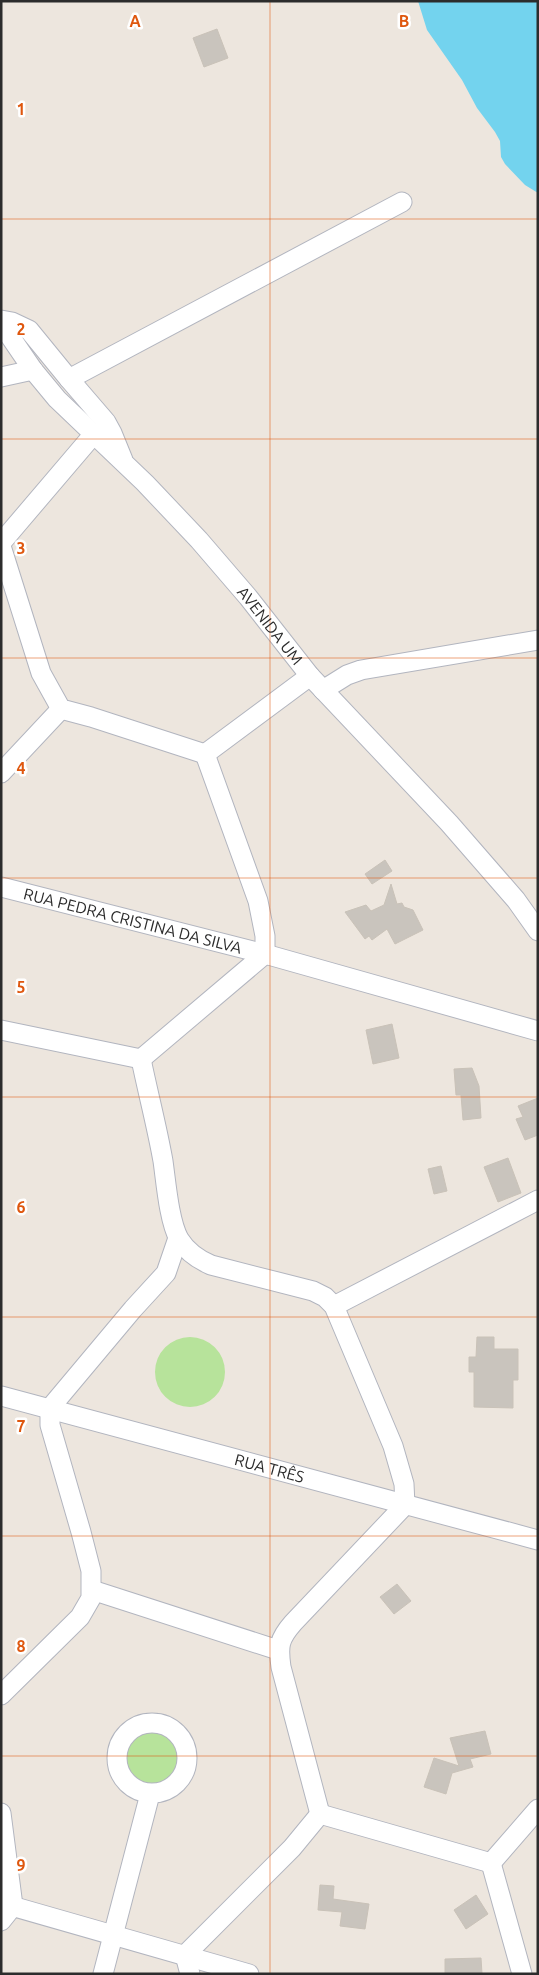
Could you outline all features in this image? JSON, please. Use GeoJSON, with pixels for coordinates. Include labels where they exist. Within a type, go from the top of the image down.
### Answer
{"type":"FeatureCollection","features":[{"type":"Feature","properties":{"kind":"street"},"geometry":{"type":"LineString","coordinates":[[69,379],[402,202]]}},
{"type":"Feature","properties":{"kind":"street"},"geometry":{"type":"LineString","coordinates":[[1,322],[12,322],[29,330],[106,422],[124,464]]}},
{"type":"Feature","properties":{"kind":"street","name":"AVENIDA UM"},"geometry":{"type":"LineString","coordinates":[[1,322],[33,370],[57,400],[146,483],[200,540],[310,676],[449,822],[516,900],[538,932]]}},
{"type":"Feature","properties":{"kind":"street"},"geometry":{"type":"LineString","coordinates":[[1,377],[33,370]]}},
{"type":"Feature","properties":{"kind":"street"},"geometry":{"type":"LineString","coordinates":[[93,435],[1,544],[38,665],[61,709],[205,754]]}},
{"type":"Feature","properties":{"kind":"street"},"geometry":{"type":"LineString","coordinates":[[323,690],[347,676],[362,670],[538,640]]}},
{"type":"Feature","properties":{"kind":"street"},"geometry":{"type":"LineString","coordinates":[[205,754],[310,676]]}},
{"type":"Feature","properties":{"kind":"street"},"geometry":{"type":"LineString","coordinates":[[1,773],[61,709]]}},
{"type":"Feature","properties":{"kind":"street"},"geometry":{"type":"LineString","coordinates":[[141,1060],[265,954],[265,936],[258,901],[205,754]]}},
{"type":"Feature","properties":{"kind":"street","name":"RUA PEDRA CRISTINA DA SILVA"},"geometry":{"type":"LineString","coordinates":[[1,887],[265,954],[538,1032]]}},
{"type":"Feature","properties":{"kind":"street"},"geometry":{"type":"LineString","coordinates":[[1,1030],[141,1060]]}},
{"type":"Feature","properties":{"kind":"street"},"geometry":{"type":"LineString","coordinates":[[141,1060],[178,1238],[186,1249],[204,1262],[238,1273],[313,1292],[325,1298],[334,1306],[393,1446],[404,1484],[405,1505],[293,1623],[282,1637],[278,1650],[320,1814]]}},
{"type":"Feature","properties":{"kind":"street"},"geometry":{"type":"LineString","coordinates":[[334,1306],[538,1200]]}},
{"type":"Feature","properties":{"kind":"street"},"geometry":{"type":"LineString","coordinates":[[1,1695],[80,1617],[91,1598],[90,1571],[81,1532],[50,1425],[50,1408],[133,1309],[166,1273],[178,1238]]}},
{"type":"Feature","properties":{"kind":"street"},"geometry":{"type":"LineString","coordinates":[[166,1273],[204,1262]]}},
{"type":"Feature","properties":{"kind":"street","name":"RUA TRÊS"},"geometry":{"type":"LineString","coordinates":[[1,1396],[538,1540]]}},
{"type":"Feature","properties":{"kind":"street"},"geometry":{"type":"LineString","coordinates":[[92,1590],[278,1650]]}},
{"type":"Feature","properties":{"kind":"street"},"geometry":{"type":"LineString","coordinates":[[103,1974],[150,1794]]}},
{"type":"Feature","properties":{"kind":"street"},"geometry":{"type":"LineString","coordinates":[[491,1862],[538,1810]]}},
{"type":"Feature","properties":{"kind":"street"},"geometry":{"type":"LineString","coordinates":[[1,1812],[7,1904],[1,1921]]}},
{"type":"Feature","properties":{"kind":"street"},"geometry":{"type":"LineString","coordinates":[[320,1814],[491,1862]]}},
{"type":"Feature","properties":{"kind":"street"},"geometry":{"type":"LineString","coordinates":[[184,1955],[292,1848],[320,1814]]}},
{"type":"Feature","properties":{"kind":"street"},"geometry":{"type":"LineString","coordinates":[[491,1862],[522,1974]]}},
{"type":"Feature","properties":{"kind":"street"},"geometry":{"type":"LineString","coordinates":[[7,1904],[248,1974]]}},
{"type":"Feature","properties":{"kind":"street"},"geometry":{"type":"LineString","coordinates":[[184,1955],[190,1974]]}},
{"type":"Feature","properties":{"kind":"green space"},"geometry":{"type":"Polygon","coordinates":[[[190,1337],[203,1340],[215,1347],[222,1359],[225,1372],[222,1385],[215,1397],[203,1404],[190,1407],[177,1404],[165,1397],[158,1385],[155,1372],[158,1359],[165,1347],[177,1340],[190,1337]]]}},
{"type":"Feature","properties":{"kind":"green space"},"geometry":{"type":"Polygon","coordinates":[[[152,1727],[164,1729],[174,1736],[181,1746],[183,1758],[181,1770],[174,1780],[164,1787],[152,1789],[140,1787],[130,1780],[123,1770],[121,1758],[123,1746],[130,1736],[140,1729],[152,1727]]]}},
{"type":"Feature","properties":{"kind":"water"},"geometry":{"type":"Polygon","coordinates":[[[418,1],[538,1],[538,193],[525,185],[505,164],[501,157],[500,141],[477,108],[462,80],[427,30],[418,1]]]}},
{"type":"Feature","properties":{"kind":"building"},"geometry":{"type":"Polygon","coordinates":[[[217,29],[228,58],[204,67],[193,38],[217,29]]]}},
{"type":"Feature","properties":{"kind":"building"},"geometry":{"type":"Polygon","coordinates":[[[385,860],[392,871],[372,884],[365,874],[385,860]]]}},
{"type":"Feature","properties":{"kind":"building"},"geometry":{"type":"Polygon","coordinates":[[[391,884],[397,904],[402,903],[404,907],[413,910],[423,930],[395,944],[387,929],[372,940],[369,936],[365,939],[345,912],[366,905],[371,911],[384,905],[391,884]]]}},
{"type":"Feature","properties":{"kind":"building"},"geometry":{"type":"Polygon","coordinates":[[[392,1024],[399,1058],[373,1064],[366,1030],[392,1024]]]}},
{"type":"Feature","properties":{"kind":"building"},"geometry":{"type":"Polygon","coordinates":[[[472,1068],[479,1086],[481,1118],[463,1120],[461,1095],[456,1095],[454,1069],[472,1068]]]}},
{"type":"Feature","properties":{"kind":"building"},"geometry":{"type":"Polygon","coordinates":[[[538,1098],[538,1135],[525,1140],[516,1119],[523,1117],[518,1106],[538,1098]]]}},
{"type":"Feature","properties":{"kind":"building"},"geometry":{"type":"Polygon","coordinates":[[[508,1158],[521,1193],[498,1202],[484,1167],[508,1158]]]}},
{"type":"Feature","properties":{"kind":"building"},"geometry":{"type":"Polygon","coordinates":[[[441,1166],[447,1191],[434,1194],[428,1169],[441,1166]]]}},
{"type":"Feature","properties":{"kind":"building"},"geometry":{"type":"Polygon","coordinates":[[[477,1337],[494,1337],[494,1349],[518,1349],[518,1380],[513,1380],[513,1408],[474,1407],[474,1372],[469,1372],[469,1357],[476,1357],[477,1337]]]}},
{"type":"Feature","properties":{"kind":"building"},"geometry":{"type":"Polygon","coordinates":[[[397,1584],[411,1601],[394,1614],[380,1597],[397,1584]]]}},
{"type":"Feature","properties":{"kind":"building"},"geometry":{"type":"Polygon","coordinates":[[[485,1731],[491,1754],[470,1759],[473,1767],[452,1773],[446,1794],[424,1787],[434,1758],[459,1766],[450,1738],[485,1731]]]}},
{"type":"Feature","properties":{"kind":"building"},"geometry":{"type":"Polygon","coordinates":[[[320,1885],[334,1886],[333,1899],[369,1904],[365,1929],[340,1926],[342,1912],[318,1910],[320,1885]]]}},
{"type":"Feature","properties":{"kind":"building"},"geometry":{"type":"Polygon","coordinates":[[[476,1895],[488,1914],[466,1929],[454,1910],[476,1895]]]}},
{"type":"Feature","properties":{"kind":"building"},"geometry":{"type":"Polygon","coordinates":[[[481,1958],[482,1974],[445,1974],[445,1959],[481,1958]]]}}]}
